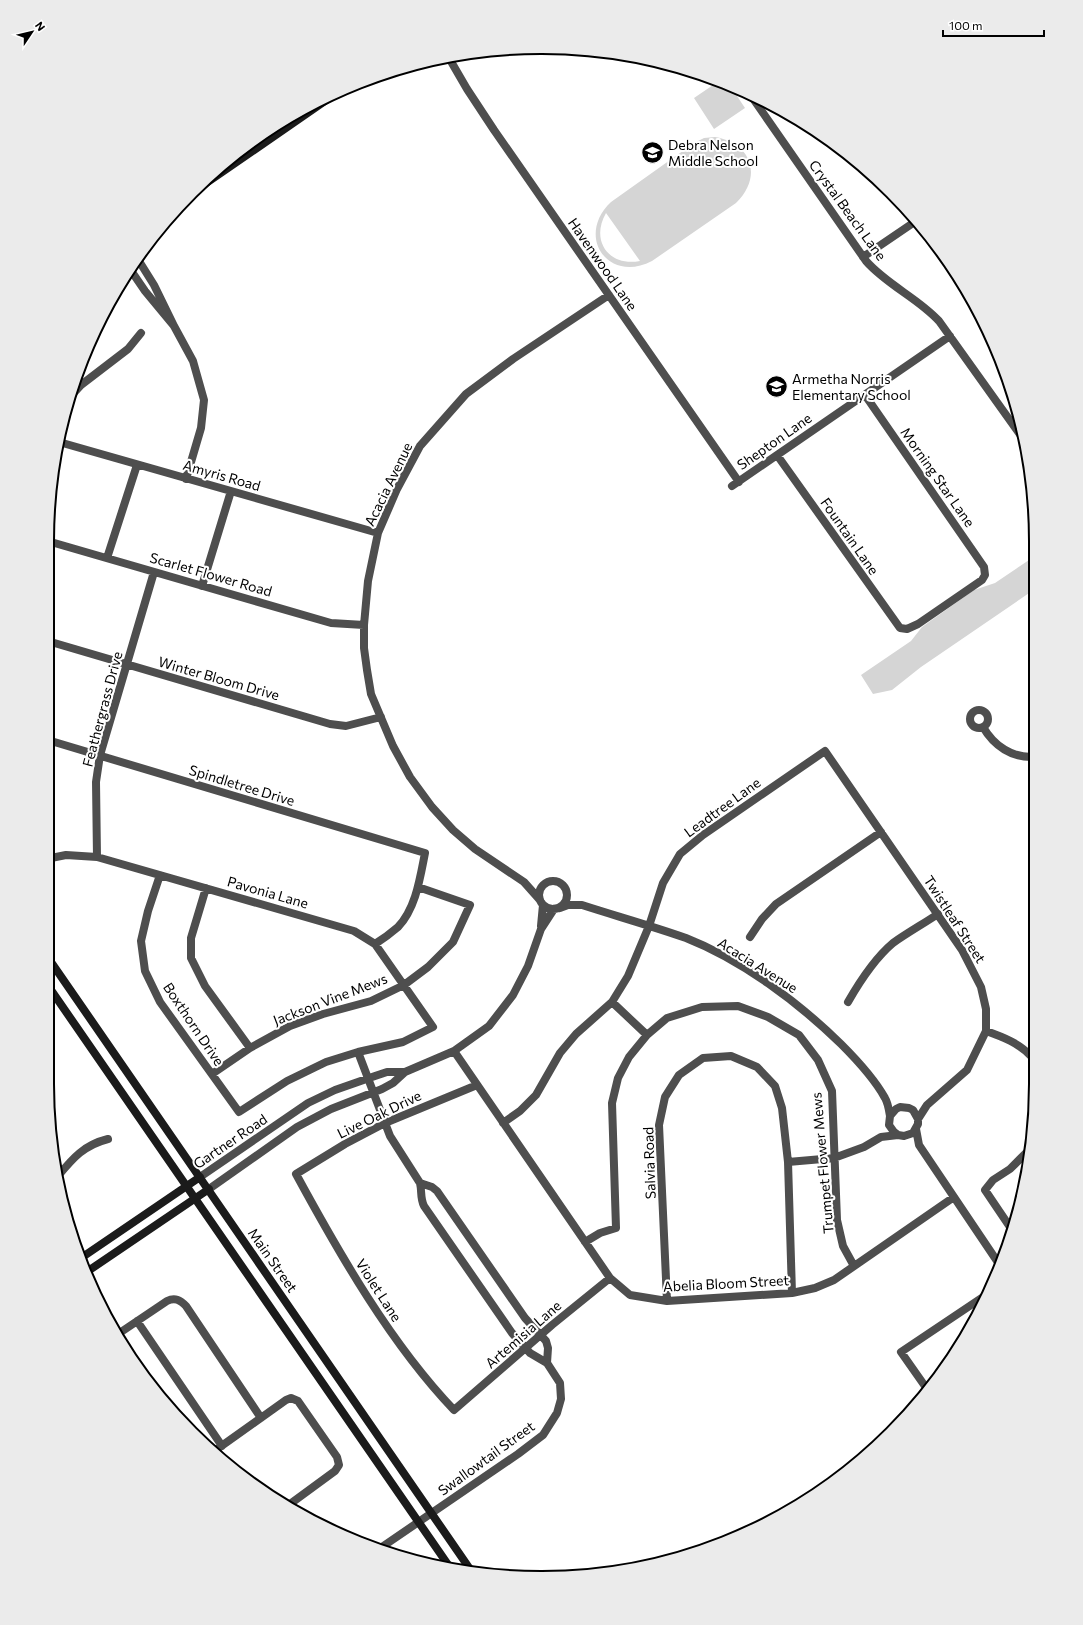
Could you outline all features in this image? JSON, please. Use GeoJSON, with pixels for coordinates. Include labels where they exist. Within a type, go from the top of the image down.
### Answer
{"type":"FeatureCollection","features":[{"type":"Feature","properties":{"kind":"main road"},"geometry":{"type":"LineString","coordinates":[[234,164],[302,117]]}},
{"type":"Feature","properties":{"kind":"main road","name":"Main Street"},"geometry":{"type":"LineString","coordinates":[[54,966],[467,1565]]}},
{"type":"Feature","properties":{"kind":"main road","name":"Main Street"},"geometry":{"type":"LineString","coordinates":[[54,994],[446,1562]]}},
{"type":"Feature","properties":{"kind":"main road","name":"Gartner Road"},"geometry":{"type":"LineString","coordinates":[[85,1255],[200,1177]]}},
{"type":"Feature","properties":{"kind":"main road","name":"Gartner Road"},"geometry":{"type":"LineString","coordinates":[[91,1269],[208,1189]]}},
{"type":"Feature","properties":{"kind":"street","name":"Havenwood Lane"},"geometry":{"type":"LineString","coordinates":[[451,62],[494,130],[609,295],[736,484]]}},
{"type":"Feature","properties":{"kind":"street","name":"Crystal Beach Lane"},"geometry":{"type":"LineString","coordinates":[[757,104],[863,258],[875,270],[930,312],[950,336],[1015,428]]}},
{"type":"Feature","properties":{"kind":"street"},"geometry":{"type":"LineString","coordinates":[[863,258],[911,224]]}},
{"type":"Feature","properties":{"kind":"street"},"geometry":{"type":"LineString","coordinates":[[141,264],[154,285],[193,361],[204,400],[201,428],[186,479]]}},
{"type":"Feature","properties":{"kind":"street"},"geometry":{"type":"LineString","coordinates":[[134,274],[174,326]]}},
{"type":"Feature","properties":{"kind":"street","name":"Acacia Avenue"},"geometry":{"type":"LineString","coordinates":[[524,882],[475,849],[453,830],[432,807],[410,777],[393,746],[371,694],[368,678],[364,648],[364,626],[368,581],[378,533],[397,489],[420,446],[466,394],[513,359],[609,295]]}},
{"type":"Feature","properties":{"kind":"street"},"geometry":{"type":"LineString","coordinates":[[80,387],[128,349],[141,333]]}},
{"type":"Feature","properties":{"kind":"street","name":"Shepton Lane"},"geometry":{"type":"LineString","coordinates":[[736,484],[950,336]]}},
{"type":"Feature","properties":{"kind":"street","name":"Morning Star Lane"},"geometry":{"type":"LineString","coordinates":[[865,395],[984,567],[985,575],[982,580],[918,624],[911,628],[903,629]]}},
{"type":"Feature","properties":{"kind":"street","name":"Amyris Road"},"geometry":{"type":"LineString","coordinates":[[64,443],[378,533]]}},
{"type":"Feature","properties":{"kind":"street","name":"Fountain Lane"},"geometry":{"type":"LineString","coordinates":[[777,455],[897,625],[903,629]]}},
{"type":"Feature","properties":{"kind":"street"},"geometry":{"type":"LineString","coordinates":[[107,558],[137,465]]}},
{"type":"Feature","properties":{"kind":"street"},"geometry":{"type":"LineString","coordinates":[[202,586],[231,491]]}},
{"type":"Feature","properties":{"kind":"street","name":"Scarlet Flower Road"},"geometry":{"type":"LineString","coordinates":[[54,543],[331,623],[364,626]]}},
{"type":"Feature","properties":{"kind":"street","name":"Feathergrass Drive"},"geometry":{"type":"LineString","coordinates":[[97,857],[96,782],[100,755],[154,572]]}},
{"type":"Feature","properties":{"kind":"street","name":"Winter Bloom Drive"},"geometry":{"type":"LineString","coordinates":[[54,643],[330,724],[346,726],[381,717]]}},
{"type":"Feature","properties":{"kind":"street"},"geometry":{"type":"LineString","coordinates":[[983,727],[997,745],[1008,752],[1029,757]]}},
{"type":"Feature","properties":{"kind":"street","name":"Spindletree Drive"},"geometry":{"type":"LineString","coordinates":[[54,742],[425,853],[418,887]]}},
{"type":"Feature","properties":{"kind":"street","name":"Twistleaf Street"},"geometry":{"type":"LineString","coordinates":[[825,750],[962,950],[981,987],[986,1009],[986,1031],[967,1070],[927,1105],[918,1119]]}},
{"type":"Feature","properties":{"kind":"street","name":"Leadtree Lane"},"geometry":{"type":"LineString","coordinates":[[503,1123],[520,1111],[536,1095],[560,1053],[576,1034],[612,1002],[628,976],[649,926],[663,883],[680,854],[703,834],[825,750]]}},
{"type":"Feature","properties":{"kind":"street"},"geometry":{"type":"LineString","coordinates":[[750,937],[762,919],[776,904],[881,832]]}},
{"type":"Feature","properties":{"kind":"street","name":"Pavonia Lane"},"geometry":{"type":"LineString","coordinates":[[54,858],[66,856],[97,857],[354,931],[375,944],[433,1027],[404,1042],[358,1052]]}},
{"type":"Feature","properties":{"kind":"street","name":"Boxthorn Drive"},"geometry":{"type":"LineString","coordinates":[[160,875],[148,911],[141,941],[145,971],[160,1002],[239,1112],[286,1081],[326,1062],[358,1052]]}},
{"type":"Feature","properties":{"kind":"street"},"geometry":{"type":"LineString","coordinates":[[524,882],[542,884],[553,880],[559,882],[582,905]]}},
{"type":"Feature","properties":{"kind":"street"},"geometry":{"type":"LineString","coordinates":[[524,882],[542,902],[557,908],[568,905],[582,905]]}},
{"type":"Feature","properties":{"kind":"street"},"geometry":{"type":"LineString","coordinates":[[541,929],[542,902],[538,894],[542,884]]}},
{"type":"Feature","properties":{"kind":"street"},"geometry":{"type":"LineString","coordinates":[[375,944],[398,926],[411,907],[418,887]]}},
{"type":"Feature","properties":{"kind":"street","name":"Jackson Vine Mews"},"geometry":{"type":"LineString","coordinates":[[212,1074],[250,1048],[290,1026],[323,1014],[371,1001],[404,985],[428,967],[453,942],[470,905],[418,887]]}},
{"type":"Feature","properties":{"kind":"street"},"geometry":{"type":"LineString","coordinates":[[206,888],[191,938],[191,958],[205,986],[250,1048]]}},
{"type":"Feature","properties":{"kind":"street"},"geometry":{"type":"LineString","coordinates":[[541,929],[557,908],[567,900],[566,888]]}},
{"type":"Feature","properties":{"kind":"street","name":"Acacia Avenue"},"geometry":{"type":"LineString","coordinates":[[582,905],[687,939],[711,950],[752,973],[783,994],[821,1024],[855,1058],[868,1073],[886,1099],[900,1107]]}},
{"type":"Feature","properties":{"kind":"street"},"geometry":{"type":"LineString","coordinates":[[848,1002],[861,980],[878,958],[894,943],[938,914]]}},
{"type":"Feature","properties":{"kind":"street","name":"Gartner Road"},"geometry":{"type":"LineString","coordinates":[[208,1189],[297,1127],[331,1109],[393,1083],[405,1072],[454,1051],[489,1026],[513,995],[528,966],[541,929]]}},
{"type":"Feature","properties":{"kind":"street"},"geometry":{"type":"LineString","coordinates":[[612,1002],[647,1035]]}},
{"type":"Feature","properties":{"kind":"street","name":"Trumpet Flower Mews"},"geometry":{"type":"LineString","coordinates":[[585,1242],[600,1233],[616,1228],[612,1103],[618,1078],[628,1057],[647,1035],[667,1018],[702,1007],[738,1006],[768,1016],[799,1035],[818,1060],[832,1091],[838,1220],[843,1246],[854,1266]]}},
{"type":"Feature","properties":{"kind":"street"},"geometry":{"type":"LineString","coordinates":[[986,1031],[1008,1038],[1029,1054]]}},
{"type":"Feature","properties":{"kind":"street","name":"Abelia Bloom Street"},"geometry":{"type":"LineString","coordinates":[[454,1051],[610,1278],[630,1295],[667,1301],[792,1292],[815,1288],[834,1280],[954,1197]]}},
{"type":"Feature","properties":{"kind":"street","name":"Swallowtail Street"},"geometry":{"type":"LineString","coordinates":[[358,1052],[390,1136],[420,1183],[422,1191],[420,1198],[424,1206],[512,1333],[534,1357],[547,1363],[560,1383],[561,1399],[557,1414],[542,1436],[385,1545]]}},
{"type":"Feature","properties":{"kind":"street","name":"Salvia Road"},"geometry":{"type":"LineString","coordinates":[[667,1301],[659,1125],[665,1097],[679,1075],[703,1058],[731,1056],[758,1067],[775,1086],[782,1108],[788,1162],[792,1292]]}},
{"type":"Feature","properties":{"kind":"street","name":"Gartner Road"},"geometry":{"type":"LineString","coordinates":[[200,1177],[308,1103],[335,1090],[387,1072],[405,1072]]}},
{"type":"Feature","properties":{"kind":"street","name":"Live Oak Drive"},"geometry":{"type":"LineString","coordinates":[[296,1174],[385,1123],[477,1085]]}},
{"type":"Feature","properties":{"kind":"street","name":"Acacia Avenue"},"geometry":{"type":"LineString","coordinates":[[886,1099],[889,1118]]}},
{"type":"Feature","properties":{"kind":"street"},"geometry":{"type":"LineString","coordinates":[[881,1137],[889,1118],[896,1109],[900,1107],[909,1108],[927,1105]]}},
{"type":"Feature","properties":{"kind":"street"},"geometry":{"type":"LineString","coordinates":[[909,1108],[916,1114],[918,1119],[916,1129],[919,1145],[996,1259]]}},
{"type":"Feature","properties":{"kind":"street"},"geometry":{"type":"LineString","coordinates":[[889,1118],[891,1129],[919,1145]]}},
{"type":"Feature","properties":{"kind":"street"},"geometry":{"type":"LineString","coordinates":[[788,1162],[834,1158],[864,1148],[881,1137],[901,1136],[913,1133],[916,1129]]}},
{"type":"Feature","properties":{"kind":"street"},"geometry":{"type":"LineString","coordinates":[[62,1172],[84,1150],[96,1142],[108,1139]]}},
{"type":"Feature","properties":{"kind":"street"},"geometry":{"type":"LineString","coordinates":[[1008,1224],[985,1190],[993,1180],[1010,1169],[1024,1155]]}},
{"type":"Feature","properties":{"kind":"street","name":"Violet Lane"},"geometry":{"type":"LineString","coordinates":[[296,1174],[339,1252],[376,1309],[431,1386],[454,1410]]}},
{"type":"Feature","properties":{"kind":"street","name":"Swallowtail Street"},"geometry":{"type":"LineString","coordinates":[[420,1183],[432,1187],[437,1192],[525,1318],[546,1341],[548,1348],[547,1363]]}},
{"type":"Feature","properties":{"kind":"street","name":"Artemisia Lane"},"geometry":{"type":"LineString","coordinates":[[454,1410],[540,1335],[610,1278]]}},
{"type":"Feature","properties":{"kind":"street"},"geometry":{"type":"LineString","coordinates":[[122,1331],[170,1299],[177,1299],[186,1306],[261,1418]]}},
{"type":"Feature","properties":{"kind":"street"},"geometry":{"type":"LineString","coordinates":[[924,1385],[901,1352],[978,1300]]}},
{"type":"Feature","properties":{"kind":"street"},"geometry":{"type":"LineString","coordinates":[[137,1321],[222,1446]]}},
{"type":"Feature","properties":{"kind":"street"},"geometry":{"type":"LineString","coordinates":[[218,1448],[286,1400],[294,1399],[300,1403],[337,1457],[339,1465],[335,1471],[292,1502]]}},
{"type":"Feature","properties":{"kind":"shaded area"},"geometry":{"type":"Polygon","coordinates":[[[713,85],[736,95],[745,108],[714,129],[694,98],[713,85]]]}},
{"type":"Feature","properties":{"kind":"shaded area"},"geometry":{"type":"Polygon","coordinates":[[[715,137],[728,140],[738,146],[745,154],[750,162],[751,172],[749,183],[744,193],[736,203],[652,261],[636,266],[622,266],[610,261],[602,253],[597,242],[596,229],[601,215],[611,202],[694,143],[704,138],[715,137]],[[606,213],[600,233],[605,250],[611,256],[619,260],[629,262],[640,261],[606,213]]]}},
{"type":"Feature","properties":{"kind":"shaded area"},"geometry":{"type":"Polygon","coordinates":[[[1029,560],[1029,593],[921,667],[892,690],[873,694],[861,675],[911,641],[922,627],[974,590],[995,583],[1029,560]]]}},
{"type":"Feature","properties":{"kind":"place","name":"Debra Nelson Middle School"},"geometry":{"type":"Point","coordinates":[652,152]}},
{"type":"Feature","properties":{"kind":"place","name":"Armetha Norris Elementary School"},"geometry":{"type":"Point","coordinates":[777,386]}}]}
